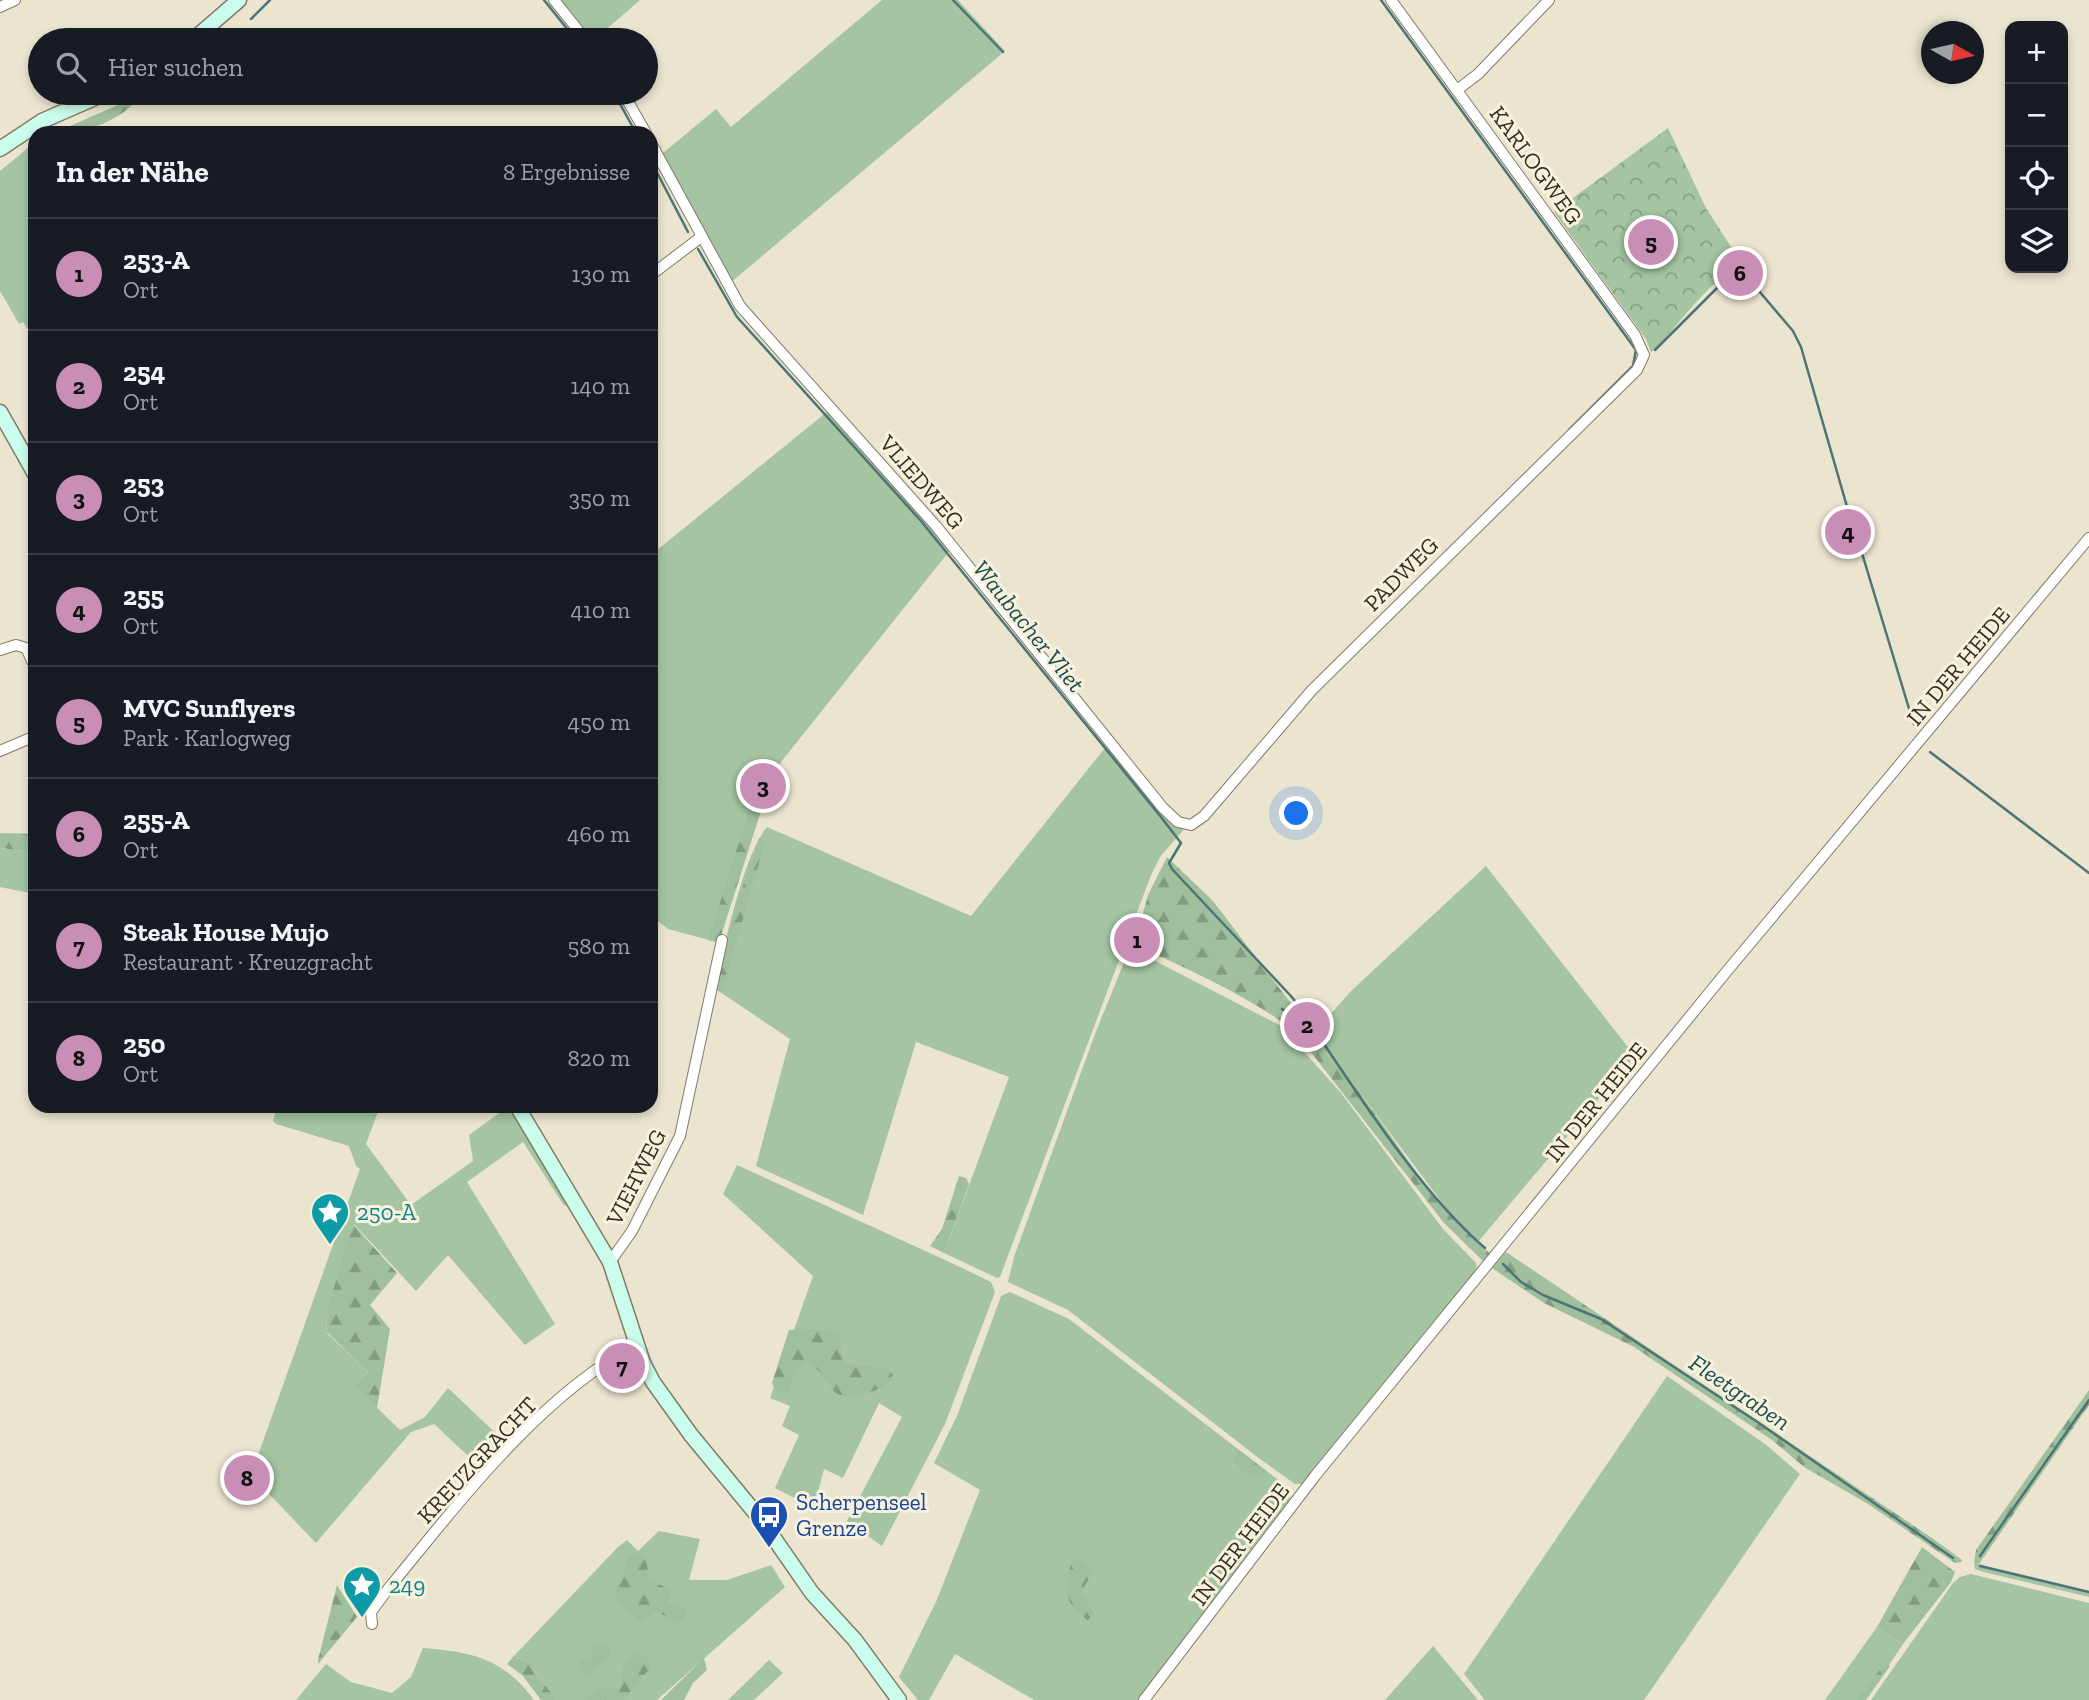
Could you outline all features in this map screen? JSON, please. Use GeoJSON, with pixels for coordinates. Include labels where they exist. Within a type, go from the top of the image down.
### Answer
{"type":"FeatureCollection","features":[{"type":"Feature","properties":{"kind":"main road"},"geometry":{"type":"LineString","coordinates":[[207,28],[239,0]]}},
{"type":"Feature","properties":{"kind":"main road"},"geometry":{"type":"LineString","coordinates":[[34,126],[79,105]]}},
{"type":"Feature","properties":{"kind":"main road"},"geometry":{"type":"LineString","coordinates":[[0,149],[28,130]]}},
{"type":"Feature","properties":{"kind":"main road"},"geometry":{"type":"LineString","coordinates":[[0,412],[28,462]]}},
{"type":"Feature","properties":{"kind":"main road"},"geometry":{"type":"LineString","coordinates":[[521,1113],[610,1262],[637,1344],[653,1382],[744,1497],[812,1593],[855,1640],[900,1700]]}},
{"type":"Feature","properties":{"kind":"street"},"geometry":{"type":"LineString","coordinates":[[0,7],[15,0]]}},
{"type":"Feature","properties":{"kind":"street"},"geometry":{"type":"LineString","coordinates":[[554,0],[576,28]]}},
{"type":"Feature","properties":{"kind":"street","name":"KARLOGWEG"},"geometry":{"type":"LineString","coordinates":[[1391,0],[1635,335],[1644,355]]}},
{"type":"Feature","properties":{"kind":"street"},"geometry":{"type":"LineString","coordinates":[[1457,90],[1478,74],[1549,0]]}},
{"type":"Feature","properties":{"kind":"street"},"geometry":{"type":"LineString","coordinates":[[630,105],[642,126]]}},
{"type":"Feature","properties":{"kind":"street","name":"VLIEDWEG"},"geometry":{"type":"LineString","coordinates":[[658,156],[734,298],[751,320],[936,526],[1163,808],[1178,822],[1191,825]]}},
{"type":"Feature","properties":{"kind":"street"},"geometry":{"type":"LineString","coordinates":[[658,270],[701,237]]}},
{"type":"Feature","properties":{"kind":"street","name":"PADWEG"},"geometry":{"type":"LineString","coordinates":[[1191,825],[1204,816],[1312,690],[1637,370],[1644,355]]}},
{"type":"Feature","properties":{"kind":"street","name":"IN DER HEIDE"},"geometry":{"type":"LineString","coordinates":[[1144,1700],[1315,1476],[1735,961],[2089,538]]}},
{"type":"Feature","properties":{"kind":"street"},"geometry":{"type":"LineString","coordinates":[[0,650],[16,645],[26,648],[28,652]]}},
{"type":"Feature","properties":{"kind":"street"},"geometry":{"type":"LineString","coordinates":[[0,751],[28,739]]}},
{"type":"Feature","properties":{"kind":"street","name":"VIEHWEG"},"geometry":{"type":"LineString","coordinates":[[610,1262],[632,1231],[680,1136],[710,987],[723,940]]}},
{"type":"Feature","properties":{"kind":"street","name":"KREUZGRACHT"},"geometry":{"type":"LineString","coordinates":[[372,1624],[371,1612],[388,1589],[533,1423],[617,1355],[637,1344]]}},
{"type":"Feature","properties":{"kind":"green space"},"geometry":{"type":"Polygon","coordinates":[[[561,0],[640,0],[608,28],[584,28],[561,0]]]}},
{"type":"Feature","properties":{"kind":"green space"},"geometry":{"type":"Polygon","coordinates":[[[882,0],[958,0],[1005,51],[729,284],[662,159],[663,153],[716,109],[731,127],[882,0]]]}},
{"type":"Feature","properties":{"kind":"green space"},"geometry":{"type":"Polygon","coordinates":[[[118,105],[132,105],[103,124],[70,126],[118,105]]]}},
{"type":"Feature","properties":{"kind":"green space"},"geometry":{"type":"Polygon","coordinates":[[[1668,128],[1706,208],[1742,264],[1739,272],[1728,274],[1705,293],[1651,352],[1646,339],[1554,212],[1668,128]]]}},
{"type":"Feature","properties":{"kind":"green space"},"geometry":{"type":"Polygon","coordinates":[[[28,148],[28,330],[23,322],[19,324],[0,291],[0,171],[28,148]]]}},
{"type":"Feature","properties":{"kind":"green space"},"geometry":{"type":"Polygon","coordinates":[[[828,411],[951,549],[781,762],[767,788],[716,942],[668,929],[658,921],[658,549],[828,411]]]}},
{"type":"Feature","properties":{"kind":"green space"},"geometry":{"type":"Polygon","coordinates":[[[1108,744],[1185,828],[1160,857],[1151,875],[1000,1277],[997,1278],[944,1253],[1009,1077],[916,1042],[863,1215],[756,1166],[790,1039],[714,988],[742,881],[758,841],[767,827],[971,916],[1108,744]]]}},
{"type":"Feature","properties":{"kind":"green space"},"geometry":{"type":"Polygon","coordinates":[[[759,788],[767,792],[720,939],[716,942],[708,940],[755,791],[759,788]]]}},
{"type":"Feature","properties":{"kind":"green space"},"geometry":{"type":"Polygon","coordinates":[[[0,833],[28,834],[28,851],[0,848],[0,833]]]}},
{"type":"Feature","properties":{"kind":"green space"},"geometry":{"type":"Polygon","coordinates":[[[759,838],[765,841],[722,993],[714,988],[733,916],[759,838]]]}},
{"type":"Feature","properties":{"kind":"green space"},"geometry":{"type":"Polygon","coordinates":[[[0,848],[28,851],[28,893],[0,887],[0,848]]]}},
{"type":"Feature","properties":{"kind":"green space"},"geometry":{"type":"Polygon","coordinates":[[[1167,857],[1213,901],[1309,1027],[1301,1037],[1244,998],[1134,945],[1148,895],[1167,857]]]}},
{"type":"Feature","properties":{"kind":"green space"},"geometry":{"type":"Polygon","coordinates":[[[1486,866],[1635,1056],[1477,1243],[1460,1227],[1358,1090],[1321,1054],[1311,1036],[1352,990],[1486,866]]]}},
{"type":"Feature","properties":{"kind":"green space"},"geometry":{"type":"Polygon","coordinates":[[[1129,950],[1138,952],[1281,1026],[1341,1093],[1443,1229],[1476,1263],[1477,1270],[1469,1281],[1302,1484],[1295,1484],[1260,1459],[1068,1310],[1008,1282],[1014,1257],[1095,1034],[1129,950]]]}},
{"type":"Feature","properties":{"kind":"green space"},"geometry":{"type":"Polygon","coordinates":[[[1311,1036],[1360,1093],[1437,1199],[1492,1255],[1485,1263],[1444,1223],[1303,1042],[1311,1036]]]}},
{"type":"Feature","properties":{"kind":"green space"},"geometry":{"type":"Polygon","coordinates":[[[275,1113],[377,1113],[366,1144],[411,1205],[473,1161],[469,1135],[499,1113],[512,1113],[572,1210],[563,1204],[523,1142],[467,1182],[555,1324],[525,1345],[448,1255],[416,1291],[354,1224],[326,1314],[327,1333],[368,1372],[354,1385],[400,1430],[425,1417],[448,1388],[504,1441],[481,1468],[434,1424],[411,1432],[316,1543],[251,1475],[360,1169],[356,1166],[349,1146],[273,1121],[275,1113]]]}},
{"type":"Feature","properties":{"kind":"green space"},"geometry":{"type":"Polygon","coordinates":[[[737,1165],[991,1282],[995,1292],[945,1424],[882,1546],[847,1521],[902,1417],[879,1403],[843,1478],[824,1469],[814,1508],[775,1488],[799,1435],[782,1426],[790,1406],[770,1398],[813,1276],[723,1194],[737,1165]]]}},
{"type":"Feature","properties":{"kind":"green space"},"geometry":{"type":"Polygon","coordinates":[[[959,1176],[966,1178],[969,1184],[944,1253],[930,1246],[942,1229],[959,1176]]]}},
{"type":"Feature","properties":{"kind":"green space"},"geometry":{"type":"Polygon","coordinates":[[[353,1224],[397,1273],[370,1305],[390,1329],[377,1408],[354,1385],[368,1372],[327,1332],[326,1314],[353,1224]]]}},
{"type":"Feature","properties":{"kind":"green space"},"geometry":{"type":"Polygon","coordinates":[[[1506,1252],[1932,1538],[1962,1560],[1961,1562],[1955,1563],[1868,1504],[1804,1467],[1772,1440],[1634,1347],[1544,1303],[1492,1268],[1506,1252]]]}},
{"type":"Feature","properties":{"kind":"green space"},"geometry":{"type":"Polygon","coordinates":[[[1010,1292],[1069,1319],[1290,1489],[1290,1503],[1140,1700],[1034,1700],[955,1654],[929,1700],[918,1700],[899,1677],[936,1602],[980,1490],[934,1463],[957,1416],[1001,1296],[1010,1292]]]}},
{"type":"Feature","properties":{"kind":"green space"},"geometry":{"type":"Polygon","coordinates":[[[789,1330],[840,1332],[842,1358],[846,1364],[885,1368],[893,1374],[891,1378],[872,1392],[844,1396],[837,1394],[817,1369],[807,1362],[796,1370],[788,1393],[777,1393],[772,1383],[789,1330]]]}},
{"type":"Feature","properties":{"kind":"green space"},"geometry":{"type":"Polygon","coordinates":[[[1667,1376],[1765,1444],[1800,1474],[1644,1700],[1485,1700],[1464,1674],[1667,1376]]]}},
{"type":"Feature","properties":{"kind":"green space"},"geometry":{"type":"Polygon","coordinates":[[[2089,1390],[2089,1405],[1979,1564],[1974,1563],[1976,1550],[2089,1390]]]}},
{"type":"Feature","properties":{"kind":"green space"},"geometry":{"type":"Polygon","coordinates":[[[1235,1447],[1269,1473],[1260,1477],[1244,1472],[1234,1462],[1235,1447]]]}},
{"type":"Feature","properties":{"kind":"green space"},"geometry":{"type":"Polygon","coordinates":[[[659,1531],[700,1539],[689,1580],[727,1580],[771,1565],[785,1587],[657,1700],[557,1700],[526,1661],[513,1657],[618,1547],[627,1540],[638,1551],[659,1531]]]}},
{"type":"Feature","properties":{"kind":"green space"},"geometry":{"type":"Polygon","coordinates":[[[1922,1547],[1955,1572],[1951,1582],[1903,1644],[1877,1627],[1922,1547]]]}},
{"type":"Feature","properties":{"kind":"green space"},"geometry":{"type":"Polygon","coordinates":[[[643,1554],[647,1560],[648,1579],[667,1588],[671,1594],[667,1603],[686,1610],[685,1617],[678,1623],[656,1611],[642,1622],[620,1606],[614,1592],[624,1574],[628,1556],[643,1554]]]}},
{"type":"Feature","properties":{"kind":"green space"},"geometry":{"type":"Polygon","coordinates":[[[1079,1559],[1089,1565],[1092,1574],[1080,1593],[1095,1615],[1087,1620],[1072,1605],[1069,1597],[1070,1567],[1073,1561],[1079,1559]]]}},
{"type":"Feature","properties":{"kind":"green space"},"geometry":{"type":"Polygon","coordinates":[[[1974,1563],[2089,1592],[2089,1597],[1984,1572],[1975,1569],[1974,1563]]]}},
{"type":"Feature","properties":{"kind":"green space"},"geometry":{"type":"Polygon","coordinates":[[[1971,1574],[2089,1603],[2089,1700],[1871,1700],[1953,1583],[1960,1577],[1971,1574]]]}},
{"type":"Feature","properties":{"kind":"green space"},"geometry":{"type":"Polygon","coordinates":[[[337,1585],[357,1617],[318,1664],[318,1660],[337,1585]]]}},
{"type":"Feature","properties":{"kind":"green space"},"geometry":{"type":"Polygon","coordinates":[[[1877,1627],[1903,1644],[1866,1700],[1825,1700],[1877,1627]]]}},
{"type":"Feature","properties":{"kind":"green space"},"geometry":{"type":"Polygon","coordinates":[[[597,1643],[609,1648],[611,1655],[588,1676],[582,1673],[579,1664],[584,1659],[592,1660],[592,1646],[597,1643]]]}},
{"type":"Feature","properties":{"kind":"green space"},"geometry":{"type":"Polygon","coordinates":[[[1433,1646],[1478,1700],[1385,1700],[1433,1646]]]}},
{"type":"Feature","properties":{"kind":"green space"},"geometry":{"type":"Polygon","coordinates":[[[423,1648],[471,1655],[498,1666],[534,1700],[296,1700],[326,1664],[351,1682],[392,1693],[411,1677],[423,1648]]]}},
{"type":"Feature","properties":{"kind":"green space"},"geometry":{"type":"Polygon","coordinates":[[[635,1653],[646,1656],[651,1667],[624,1700],[586,1700],[596,1689],[620,1688],[623,1666],[635,1653]]]}},
{"type":"Feature","properties":{"kind":"green space"},"geometry":{"type":"Polygon","coordinates":[[[513,1657],[526,1661],[557,1700],[541,1700],[522,1675],[507,1664],[513,1657]]]}},
{"type":"Feature","properties":{"kind":"green space"},"geometry":{"type":"Polygon","coordinates":[[[704,1658],[707,1670],[693,1683],[684,1700],[661,1700],[704,1658]]]}},
{"type":"Feature","properties":{"kind":"green space"},"geometry":{"type":"Polygon","coordinates":[[[769,1660],[783,1673],[754,1700],[728,1700],[769,1660]]]}},
{"type":"Feature","properties":{"kind":"green space"},"geometry":{"type":"Polygon","coordinates":[[[1885,1663],[1890,1666],[1866,1700],[1857,1700],[1885,1663]]]}},
{"type":"Feature","properties":{"kind":"waterway"},"geometry":{"type":"LineString","coordinates":[[251,19],[270,0]]}},
{"type":"Feature","properties":{"kind":"waterway","name":"Waubacher Vliet"},"geometry":{"type":"LineString","coordinates":[[544,0],[566,28]]}},
{"type":"Feature","properties":{"kind":"waterway"},"geometry":{"type":"LineString","coordinates":[[953,0],[1003,52]]}},
{"type":"Feature","properties":{"kind":"waterway"},"geometry":{"type":"LineString","coordinates":[[1381,0],[1636,350],[1633,366],[1569,430]]}},
{"type":"Feature","properties":{"kind":"waterway","name":"Waubacher Vliet"},"geometry":{"type":"LineString","coordinates":[[621,105],[632,126]]}},
{"type":"Feature","properties":{"kind":"waterway","name":"Waubacher Vliet"},"geometry":{"type":"LineString","coordinates":[[658,174],[688,232]]}},
{"type":"Feature","properties":{"kind":"waterway","name":"Waubacher Vliet"},"geometry":{"type":"LineString","coordinates":[[698,249],[737,317],[921,521],[1161,817],[1181,843],[1169,863],[1172,869],[1290,995],[1307,1015],[1305,1025]]}},
{"type":"Feature","properties":{"kind":"waterway"},"geometry":{"type":"LineString","coordinates":[[1655,350],[1736,269],[1742,271],[1793,331],[1801,347],[1852,524]]}},
{"type":"Feature","properties":{"kind":"waterway"},"geometry":{"type":"LineString","coordinates":[[1858,540],[1914,725]]}},
{"type":"Feature","properties":{"kind":"waterway"},"geometry":{"type":"LineString","coordinates":[[1930,752],[2089,873]]}},
{"type":"Feature","properties":{"kind":"waterway","name":"Fleetgraben"},"geometry":{"type":"LineString","coordinates":[[1282,1009],[1305,1024]]}},
{"type":"Feature","properties":{"kind":"waterway","name":"Fleetgraben"},"geometry":{"type":"LineString","coordinates":[[1318,1035],[1417,1175],[1462,1227],[1485,1248]]}},
{"type":"Feature","properties":{"kind":"waterway","name":"Fleetgraben"},"geometry":{"type":"LineString","coordinates":[[1503,1264],[1521,1282],[1543,1295],[1601,1319],[1759,1423],[1953,1558]]}},
{"type":"Feature","properties":{"kind":"waterway"},"geometry":{"type":"LineString","coordinates":[[1980,1556],[2089,1400]]}},
{"type":"Feature","properties":{"kind":"waterway","name":"Fleetgraben"},"geometry":{"type":"LineString","coordinates":[[1980,1566],[2089,1592]]}},
{"type":"Feature","properties":{"kind":"place","name":"MVC Sunflyers"},"geometry":{"type":"Point","coordinates":[1651,242]}},
{"type":"Feature","properties":{"kind":"place","name":"255-A"},"geometry":{"type":"Point","coordinates":[1740,273]}},
{"type":"Feature","properties":{"kind":"place","name":"255"},"geometry":{"type":"Point","coordinates":[1848,532]}},
{"type":"Feature","properties":{"kind":"place","name":"253"},"geometry":{"type":"Point","coordinates":[763,786]}},
{"type":"Feature","properties":{"kind":"place","name":"253-A"},"geometry":{"type":"Point","coordinates":[1137,940]}},
{"type":"Feature","properties":{"kind":"place","name":"254"},"geometry":{"type":"Point","coordinates":[1307,1025]}},
{"type":"Feature","properties":{"kind":"place","name":"250-A"},"geometry":{"type":"Point","coordinates":[330,1246]}},
{"type":"Feature","properties":{"kind":"place","name":"Steak House Mujo"},"geometry":{"type":"Point","coordinates":[622,1366]}},
{"type":"Feature","properties":{"kind":"place","name":"250"},"geometry":{"type":"Point","coordinates":[247,1478]}},
{"type":"Feature","properties":{"kind":"place","name":"Scherpenseel Grenze"},"geometry":{"type":"Point","coordinates":[769,1549]}},
{"type":"Feature","properties":{"kind":"place","name":"249"},"geometry":{"type":"Point","coordinates":[362,1619]}}]}
